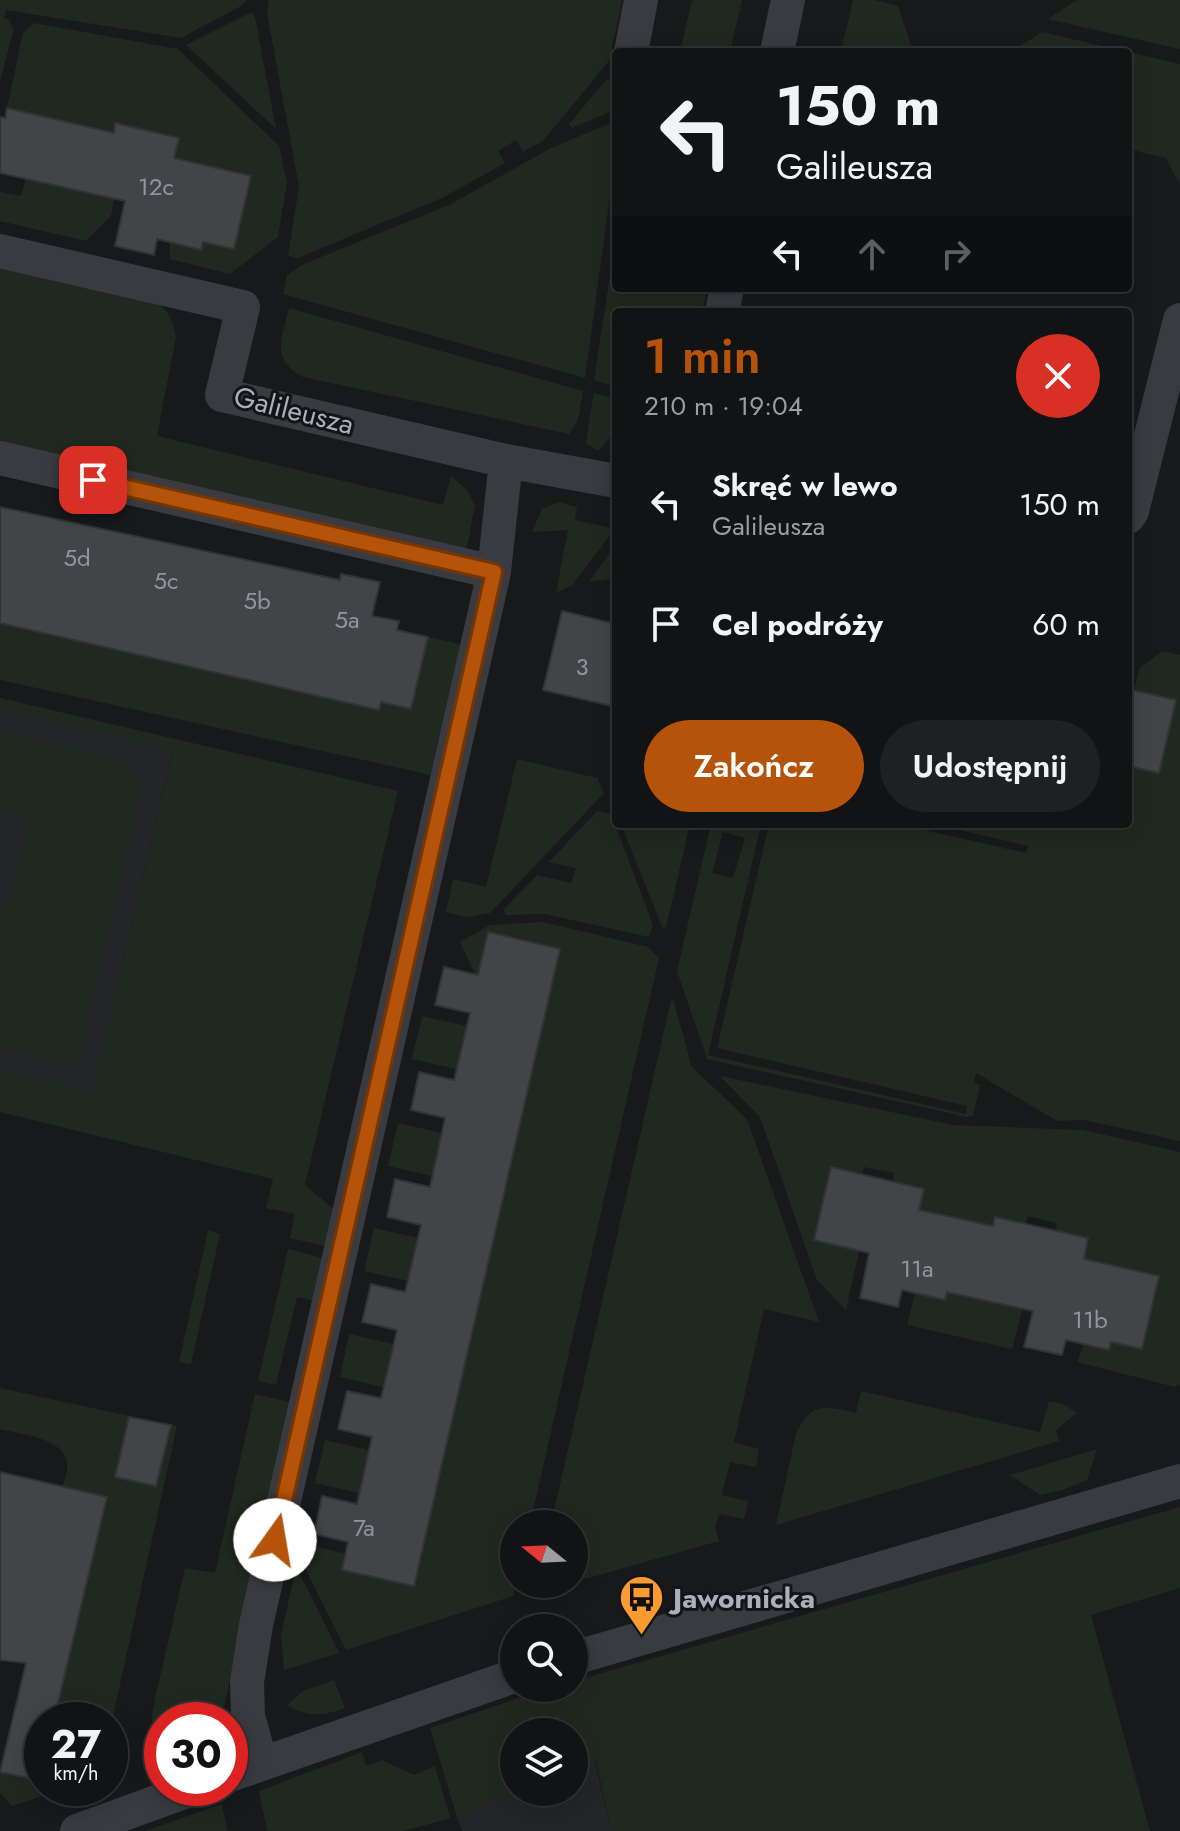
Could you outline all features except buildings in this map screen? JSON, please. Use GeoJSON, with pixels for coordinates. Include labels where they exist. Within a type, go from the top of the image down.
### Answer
{"type":"FeatureCollection","features":[{"type":"Feature","properties":{"kind":"street"},"geometry":{"type":"LineString","coordinates":[[632,48],[641,0]]}},
{"type":"Feature","properties":{"kind":"street"},"geometry":{"type":"LineString","coordinates":[[778,48],[788,0]]}},
{"type":"Feature","properties":{"kind":"street","name":"Galileusza"},"geometry":{"type":"LineString","coordinates":[[0,251],[243,307],[222,395],[506,461],[612,480]]}},
{"type":"Feature","properties":{"kind":"street"},"geometry":{"type":"LineString","coordinates":[[1132,511],[1173,373],[1180,320]]}},
{"type":"Feature","properties":{"kind":"street"},"geometry":{"type":"LineString","coordinates":[[0,458],[494,572]]}},
{"type":"Feature","properties":{"kind":"street"},"geometry":{"type":"LineString","coordinates":[[248,1702],[247,1682],[256,1625],[494,572],[506,461]]}},
{"type":"Feature","properties":{"kind":"street"},"geometry":{"type":"LineString","coordinates":[[588,1654],[1180,1481]]}},
{"type":"Feature","properties":{"kind":"street"},"geometry":{"type":"LineString","coordinates":[[248,1768],[500,1681]]}},
{"type":"Feature","properties":{"kind":"street"},"geometry":{"type":"LineString","coordinates":[[77,1831],[146,1806]]}},
{"type":"Feature","properties":{"kind":"shaded area"},"geometry":{"type":"Polygon","coordinates":[[[0,0],[247,0],[181,38],[6,10],[4,19],[8,19],[14,29],[0,81],[0,0]]]}},
{"type":"Feature","properties":{"kind":"shaded area"},"geometry":{"type":"Polygon","coordinates":[[[269,0],[622,0],[612,57],[543,141],[523,152],[516,140],[498,151],[505,163],[444,197],[298,258],[288,256],[299,187],[267,13],[269,0]]]}},
{"type":"Feature","properties":{"kind":"shaded area"},"geometry":{"type":"Polygon","coordinates":[[[692,0],[742,0],[731,48],[681,48],[692,0]]]}},
{"type":"Feature","properties":{"kind":"shaded area"},"geometry":{"type":"Polygon","coordinates":[[[853,0],[875,0],[898,6],[912,48],[842,48],[853,0]]]}},
{"type":"Feature","properties":{"kind":"shaded area"},"geometry":{"type":"Polygon","coordinates":[[[1077,0],[1180,0],[1180,49],[1048,19],[1077,0]]]}},
{"type":"Feature","properties":{"kind":"shaded area"},"geometry":{"type":"Polygon","coordinates":[[[252,12],[255,17],[276,129],[186,45],[252,12]]]}},
{"type":"Feature","properties":{"kind":"shaded area"},"geometry":{"type":"Polygon","coordinates":[[[34,23],[178,49],[279,146],[287,182],[278,237],[230,274],[170,259],[170,242],[201,250],[203,242],[234,248],[251,176],[172,168],[179,137],[116,123],[114,133],[7,108],[23,33],[34,23]]]}},
{"type":"Feature","properties":{"kind":"shaded area"},"geometry":{"type":"Polygon","coordinates":[[[1042,32],[1111,48],[1017,48],[1042,32]]]}},
{"type":"Feature","properties":{"kind":"shaded area"},"geometry":{"type":"Polygon","coordinates":[[[1132,53],[1180,64],[1180,185],[1166,158],[1132,150],[1132,53]]]}},
{"type":"Feature","properties":{"kind":"shaded area"},"geometry":{"type":"Polygon","coordinates":[[[607,79],[612,83],[612,111],[572,128],[569,124],[607,79]]]}},
{"type":"Feature","properties":{"kind":"shaded area"},"geometry":{"type":"Polygon","coordinates":[[[612,123],[612,181],[585,378],[283,294],[287,275],[304,264],[449,205],[551,148],[612,123]]]}},
{"type":"Feature","properties":{"kind":"shaded area"},"geometry":{"type":"Polygon","coordinates":[[[26,179],[114,199],[111,216],[86,241],[0,221],[0,192],[21,196],[26,179]]]}},
{"type":"Feature","properties":{"kind":"shaded area"},"geometry":{"type":"Polygon","coordinates":[[[612,262],[612,292],[706,294],[703,308],[612,308],[612,386],[594,380],[612,262]]]}},
{"type":"Feature","properties":{"kind":"shaded area"},"geometry":{"type":"Polygon","coordinates":[[[0,264],[155,301],[164,309],[172,321],[176,337],[157,436],[443,505],[451,476],[466,489],[475,504],[466,554],[0,447],[0,264]]]}},
{"type":"Feature","properties":{"kind":"shaded area"},"geometry":{"type":"Polygon","coordinates":[[[289,308],[583,391],[578,420],[569,434],[303,377],[286,363],[282,355],[282,338],[289,308]]]}},
{"type":"Feature","properties":{"kind":"shaded area"},"geometry":{"type":"Polygon","coordinates":[[[594,393],[612,398],[612,435],[598,451],[586,443],[594,393]]]}},
{"type":"Feature","properties":{"kind":"shaded area"},"geometry":{"type":"Polygon","coordinates":[[[559,502],[577,507],[575,520],[612,528],[612,533],[572,585],[556,593],[568,530],[532,532],[542,509],[559,502]]]}},
{"type":"Feature","properties":{"kind":"shaded area"},"geometry":{"type":"Polygon","coordinates":[[[612,550],[612,579],[589,582],[612,550]]]}},
{"type":"Feature","properties":{"kind":"shaded area"},"geometry":{"type":"Polygon","coordinates":[[[0,623],[318,696],[350,695],[348,704],[378,710],[381,702],[412,709],[419,677],[403,673],[404,666],[421,669],[428,637],[464,645],[436,776],[0,680],[0,623]]]}},
{"type":"Feature","properties":{"kind":"shaded area"},"geometry":{"type":"Polygon","coordinates":[[[1162,651],[1180,655],[1180,1141],[1084,1120],[1057,1121],[976,1073],[974,1082],[980,1085],[973,1116],[967,1117],[707,1059],[677,971],[710,828],[760,828],[708,1055],[966,1114],[967,1106],[717,1048],[768,828],[916,828],[1026,853],[1028,846],[950,828],[1132,828],[1132,760],[1175,700],[1134,690],[1139,669],[1162,651]],[[723,832],[712,873],[733,878],[745,838],[723,832]]]}},
{"type":"Feature","properties":{"kind":"shaded area"},"geometry":{"type":"Polygon","coordinates":[[[0,698],[398,791],[305,1185],[337,1212],[329,1247],[290,1238],[295,1214],[266,1208],[273,1179],[0,1112],[0,1070],[92,1091],[173,750],[0,709],[0,698]]]}},
{"type":"Feature","properties":{"kind":"shaded area"},"geometry":{"type":"Polygon","coordinates":[[[0,709],[173,749],[92,1092],[0,1070],[0,709]]]}},
{"type":"Feature","properties":{"kind":"shaded area"},"geometry":{"type":"Polygon","coordinates":[[[0,731],[139,763],[135,778],[144,780],[77,1067],[0,1049],[0,909],[8,910],[29,819],[0,812],[0,731]]]}},
{"type":"Feature","properties":{"kind":"shaded area"},"geometry":{"type":"Polygon","coordinates":[[[517,759],[597,778],[604,793],[490,913],[467,917],[446,912],[453,879],[486,887],[517,759]]]}},
{"type":"Feature","properties":{"kind":"shaded area"},"geometry":{"type":"Polygon","coordinates":[[[597,811],[611,814],[612,828],[616,828],[653,925],[649,937],[545,914],[505,915],[504,909],[537,875],[571,883],[576,868],[549,862],[597,811]]]}},
{"type":"Feature","properties":{"kind":"shaded area"},"geometry":{"type":"Polygon","coordinates":[[[623,828],[689,828],[666,928],[662,927],[623,828]]]}},
{"type":"Feature","properties":{"kind":"shaded area"},"geometry":{"type":"Polygon","coordinates":[[[543,922],[648,947],[659,958],[533,1510],[500,1510],[500,1598],[507,1598],[346,1650],[299,1556],[302,1543],[346,1554],[342,1570],[414,1586],[560,949],[488,933],[478,975],[475,974],[460,942],[490,925],[543,922]]]}},
{"type":"Feature","properties":{"kind":"shaded area"},"geometry":{"type":"Polygon","coordinates":[[[672,996],[692,1067],[747,1119],[819,1322],[764,1309],[734,1442],[759,1449],[756,1467],[730,1462],[722,1495],[748,1501],[744,1519],[719,1514],[715,1527],[719,1541],[588,1578],[588,1510],[554,1510],[672,996]]]}},
{"type":"Feature","properties":{"kind":"shaded area"},"geometry":{"type":"Polygon","coordinates":[[[422,1016],[467,1026],[456,1069],[412,1059],[422,1016]]]}},
{"type":"Feature","properties":{"kind":"shaded area"},"geometry":{"type":"Polygon","coordinates":[[[720,1076],[953,1125],[1083,1130],[1180,1152],[1180,1384],[1175,1387],[1077,1362],[1084,1344],[1109,1349],[1111,1342],[1082,1269],[1088,1238],[1056,1231],[1057,1223],[1028,1216],[1026,1224],[996,1217],[993,1226],[932,1213],[917,1219],[923,1189],[893,1181],[894,1173],[864,1167],[862,1175],[830,1168],[814,1240],[859,1251],[846,1310],[817,1280],[760,1117],[720,1076]]]}},
{"type":"Feature","properties":{"kind":"shaded area"},"geometry":{"type":"Polygon","coordinates":[[[398,1123],[442,1133],[432,1176],[388,1166],[398,1123]]]}},
{"type":"Feature","properties":{"kind":"shaded area"},"geometry":{"type":"Polygon","coordinates":[[[374,1228],[418,1238],[408,1281],[364,1271],[374,1228]]]}},
{"type":"Feature","properties":{"kind":"shaded area"},"geometry":{"type":"Polygon","coordinates":[[[208,1230],[220,1234],[191,1364],[179,1362],[208,1230]]]}},
{"type":"Feature","properties":{"kind":"shaded area"},"geometry":{"type":"Polygon","coordinates":[[[288,1249],[326,1259],[316,1301],[297,1297],[276,1385],[258,1381],[288,1249]]]}},
{"type":"Feature","properties":{"kind":"shaded area"},"geometry":{"type":"Polygon","coordinates":[[[947,1292],[978,1299],[1025,1300],[1012,1349],[907,1325],[915,1293],[945,1300],[947,1292]]]}},
{"type":"Feature","properties":{"kind":"shaded area"},"geometry":{"type":"Polygon","coordinates":[[[349,1334],[393,1344],[383,1387],[340,1377],[349,1334]]]}},
{"type":"Feature","properties":{"kind":"shaded area"},"geometry":{"type":"Polygon","coordinates":[[[0,1388],[129,1416],[115,1476],[156,1486],[171,1425],[177,1426],[116,1702],[58,1702],[107,1497],[62,1487],[67,1471],[66,1459],[60,1450],[39,1438],[0,1429],[0,1388]]]}},
{"type":"Feature","properties":{"kind":"shaded area"},"geometry":{"type":"Polygon","coordinates":[[[861,1391],[1040,1432],[1049,1401],[1063,1404],[1077,1413],[1056,1430],[1059,1441],[776,1525],[796,1433],[802,1423],[808,1415],[821,1408],[856,1413],[861,1391]]]}},
{"type":"Feature","properties":{"kind":"shaded area"},"geometry":{"type":"Polygon","coordinates":[[[255,1394],[294,1403],[225,1702],[154,1702],[185,1568],[215,1573],[255,1394]]]}},
{"type":"Feature","properties":{"kind":"shaded area"},"geometry":{"type":"Polygon","coordinates":[[[325,1440],[369,1450],[359,1493],[315,1483],[325,1440]]]}},
{"type":"Feature","properties":{"kind":"shaded area"},"geometry":{"type":"Polygon","coordinates":[[[1097,1449],[1087,1480],[1063,1490],[1040,1495],[1010,1475],[1097,1449]]]}},
{"type":"Feature","properties":{"kind":"shaded area"},"geometry":{"type":"Polygon","coordinates":[[[1180,1507],[1180,1588],[1091,1615],[1150,1831],[611,1831],[596,1761],[588,1764],[588,1718],[500,1718],[500,1799],[457,1817],[430,1728],[507,1702],[588,1702],[588,1677],[1180,1507]]]}},
{"type":"Feature","properties":{"kind":"shaded area"},"geometry":{"type":"Polygon","coordinates":[[[296,1566],[339,1653],[284,1670],[281,1636],[296,1566]]]}},
{"type":"Feature","properties":{"kind":"shaded area"},"geometry":{"type":"Polygon","coordinates":[[[334,1680],[345,1708],[315,1714],[287,1705],[303,1691],[334,1680]]]}},
{"type":"Feature","properties":{"kind":"shaded area"},"geometry":{"type":"Polygon","coordinates":[[[362,1752],[366,1766],[382,1760],[414,1775],[435,1766],[450,1818],[404,1831],[267,1831],[259,1791],[362,1752]]]}},
{"type":"Feature","properties":{"kind":"shaded area"},"geometry":{"type":"Polygon","coordinates":[[[595,1761],[611,1831],[462,1831],[457,1817],[500,1799],[500,1806],[588,1806],[588,1764],[595,1761]]]}},
{"type":"Feature","properties":{"kind":"shaded area"},"geometry":{"type":"Polygon","coordinates":[[[0,1772],[24,1777],[24,1802],[12,1806],[0,1793],[0,1772]]]}},
{"type":"Feature","properties":{"kind":"shaded area"},"geometry":{"type":"Polygon","coordinates":[[[222,1806],[227,1831],[145,1831],[222,1806]]]}},
{"type":"Feature","properties":{"kind":"place","name":"Jawornicka"},"geometry":{"type":"Point","coordinates":[642,1637]}},
{"type":"Feature","properties":{"kind":"route"},"geometry":{"type":"LineString","coordinates":[[93,480],[494,572],[275,1540]]}}]}
